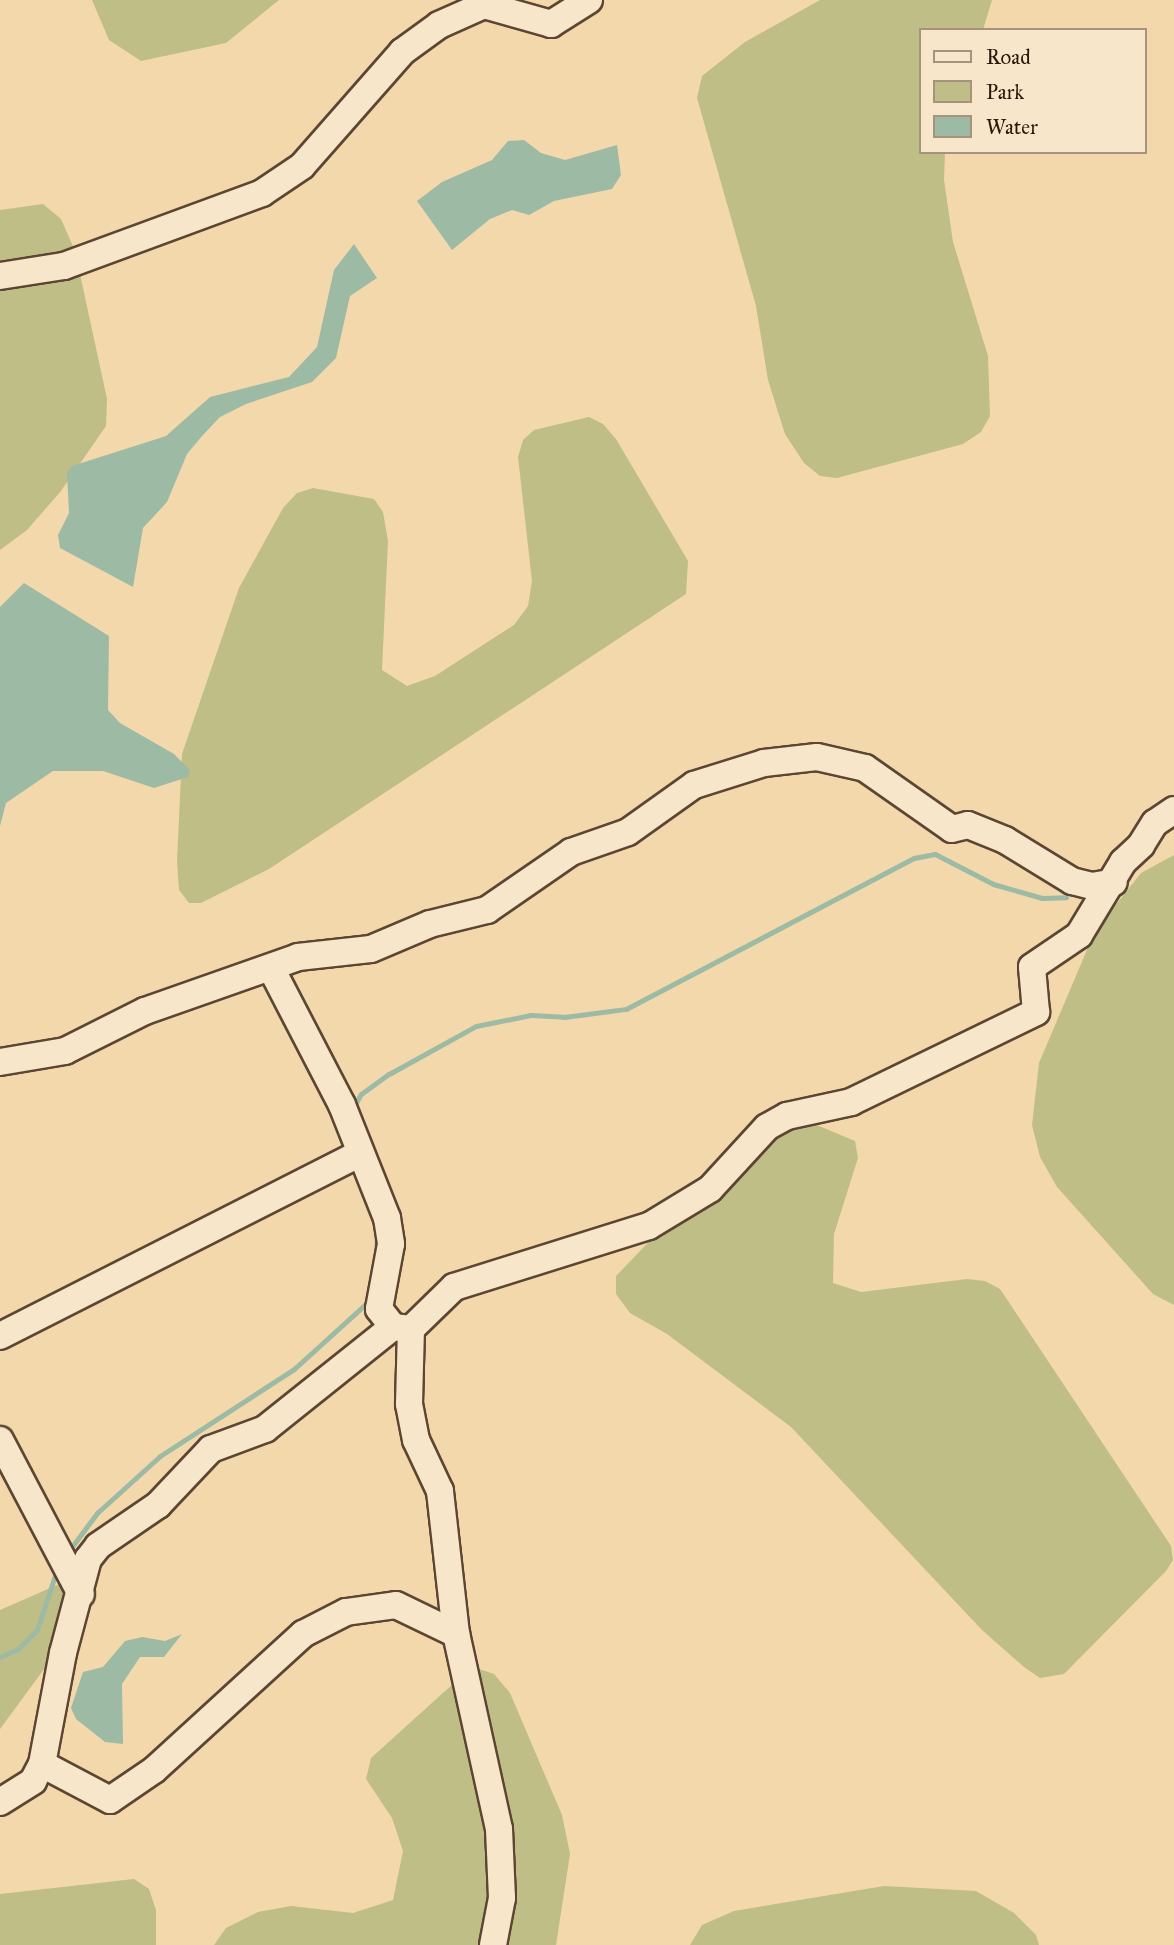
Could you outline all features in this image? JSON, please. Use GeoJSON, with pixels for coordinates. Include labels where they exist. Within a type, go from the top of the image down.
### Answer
{"type":"FeatureCollection","features":[{"type":"Feature","properties":{"kind":"street"},"geometry":{"type":"LineString","coordinates":[[0,276],[64,266],[262,193],[302,166],[402,52],[439,25],[484,5],[551,24],[589,0]]}},
{"type":"Feature","properties":{"kind":"street"},"geometry":{"type":"LineString","coordinates":[[0,1062],[65,1051],[145,1011],[298,957],[371,949],[429,924],[487,910],[571,852],[628,832],[694,785],[764,763],[817,757],[864,768],[952,829],[968,825],[1005,840],[1072,881],[1092,886],[1114,882]]}},
{"type":"Feature","properties":{"kind":"street"},"geometry":{"type":"LineString","coordinates":[[0,1802],[33,1781],[42,1764],[63,1653],[81,1594],[88,1559],[98,1546],[158,1505],[211,1450],[265,1429],[454,1287],[649,1226],[710,1189],[767,1127],[787,1116],[851,1102],[1036,1012],[1032,967],[1079,935],[1114,882],[1123,862],[1141,845],[1155,824],[1174,810]]}},
{"type":"Feature","properties":{"kind":"street"},"geometry":{"type":"LineString","coordinates":[[271,968],[341,1105],[358,1154],[387,1218],[391,1244],[379,1309],[402,1328],[409,1404],[416,1440],[440,1491],[456,1634],[499,1829],[502,1898],[493,1945]]}},
{"type":"Feature","properties":{"kind":"street"},"geometry":{"type":"LineString","coordinates":[[0,1336],[358,1154]]}},
{"type":"Feature","properties":{"kind":"street"},"geometry":{"type":"LineString","coordinates":[[0,1440],[81,1594]]}},
{"type":"Feature","properties":{"kind":"street"},"geometry":{"type":"LineString","coordinates":[[42,1764],[110,1800],[154,1770],[231,1695],[303,1634],[346,1612],[396,1605],[456,1634]]}},
{"type":"Feature","properties":{"kind":"green space"},"geometry":{"type":"Polygon","coordinates":[[[92,0],[279,0],[226,43],[141,61],[109,40],[92,0]]]}},
{"type":"Feature","properties":{"kind":"green space"},"geometry":{"type":"Polygon","coordinates":[[[820,0],[992,0],[984,28],[918,28],[918,154],[945,154],[944,180],[953,242],[988,356],[990,416],[981,432],[963,444],[837,478],[820,476],[804,463],[785,434],[768,380],[756,306],[697,98],[702,76],[745,42],[820,0]]]}},
{"type":"Feature","properties":{"kind":"green space"},"geometry":{"type":"Polygon","coordinates":[[[43,204],[61,219],[75,251],[107,399],[106,426],[61,491],[27,530],[0,550],[0,210],[43,204]]]}},
{"type":"Feature","properties":{"kind":"green space"},"geometry":{"type":"Polygon","coordinates":[[[589,417],[603,424],[616,439],[688,561],[686,594],[269,869],[201,903],[189,903],[179,890],[177,861],[182,754],[239,588],[283,508],[297,493],[313,488],[374,499],[383,512],[388,541],[382,670],[407,686],[435,676],[514,625],[528,606],[532,581],[518,457],[523,440],[534,430],[589,417]]]}},
{"type":"Feature","properties":{"kind":"green space"},"geometry":{"type":"Polygon","coordinates":[[[1174,855],[1174,1305],[1153,1294],[1057,1187],[1040,1157],[1032,1125],[1039,1063],[1095,931],[1141,873],[1174,855]]]}},
{"type":"Feature","properties":{"kind":"green space"},"geometry":{"type":"Polygon","coordinates":[[[812,1123],[855,1141],[858,1158],[834,1234],[833,1283],[861,1292],[967,1279],[985,1281],[1000,1289],[1171,1546],[1173,1560],[1166,1571],[1064,1674],[1040,1678],[1024,1667],[982,1630],[791,1427],[667,1334],[630,1313],[616,1294],[616,1276],[749,1138],[812,1123]]]}},
{"type":"Feature","properties":{"kind":"green space"},"geometry":{"type":"Polygon","coordinates":[[[73,1578],[92,1589],[92,1604],[0,1729],[0,1610],[73,1578]]]}},
{"type":"Feature","properties":{"kind":"green space"},"geometry":{"type":"Polygon","coordinates":[[[479,1669],[494,1674],[510,1693],[562,1815],[570,1854],[556,1945],[214,1945],[226,1928],[258,1912],[291,1906],[353,1913],[393,1900],[403,1851],[392,1818],[366,1779],[371,1758],[465,1673],[479,1669]]]}},
{"type":"Feature","properties":{"kind":"green space"},"geometry":{"type":"Polygon","coordinates":[[[134,1879],[149,1889],[156,1910],[156,1945],[0,1945],[0,1894],[134,1879]]]}},
{"type":"Feature","properties":{"kind":"green space"},"geometry":{"type":"Polygon","coordinates":[[[884,1886],[976,1891],[1014,1913],[1036,1935],[1039,1945],[690,1945],[702,1925],[734,1911],[884,1886]]]}},
{"type":"Feature","properties":{"kind":"water"},"geometry":{"type":"Polygon","coordinates":[[[524,140],[541,153],[565,160],[617,145],[621,175],[612,189],[554,201],[529,215],[512,210],[490,219],[452,250],[417,201],[442,182],[492,160],[508,141],[524,140]]]}},
{"type":"Feature","properties":{"kind":"water"},"geometry":{"type":"Polygon","coordinates":[[[354,244],[377,278],[350,296],[336,358],[312,382],[246,404],[220,417],[202,436],[187,454],[167,502],[143,528],[133,587],[60,548],[58,535],[69,513],[67,473],[72,466],[166,436],[210,397],[289,377],[317,347],[334,270],[354,244]]]}},
{"type":"Feature","properties":{"kind":"water"},"geometry":{"type":"Polygon","coordinates":[[[24,583],[109,636],[108,710],[120,723],[174,754],[190,770],[188,777],[154,788],[103,771],[53,771],[6,803],[0,826],[0,607],[24,583]]]}},
{"type":"Feature","properties":{"kind":"water"},"geometry":{"type":"Polygon","coordinates":[[[182,1634],[164,1657],[140,1657],[122,1684],[123,1744],[105,1742],[76,1719],[71,1708],[83,1672],[103,1667],[125,1641],[142,1637],[165,1641],[182,1634]]]}},
{"type":"Feature","properties":{"kind":"waterway"},"geometry":{"type":"LineString","coordinates":[[352,1110],[361,1094],[389,1074],[476,1026],[531,1015],[564,1017],[626,1009],[914,858],[935,854],[993,884],[1042,898],[1066,897]]}},
{"type":"Feature","properties":{"kind":"waterway"},"geometry":{"type":"LineString","coordinates":[[376,1261],[377,1232]]}},
{"type":"Feature","properties":{"kind":"waterway"},"geometry":{"type":"LineString","coordinates":[[68,1552],[97,1513],[160,1456],[294,1369],[369,1301]]}},
{"type":"Feature","properties":{"kind":"waterway"},"geometry":{"type":"LineString","coordinates":[[0,1657],[18,1649],[37,1630],[57,1569]]}}]}
